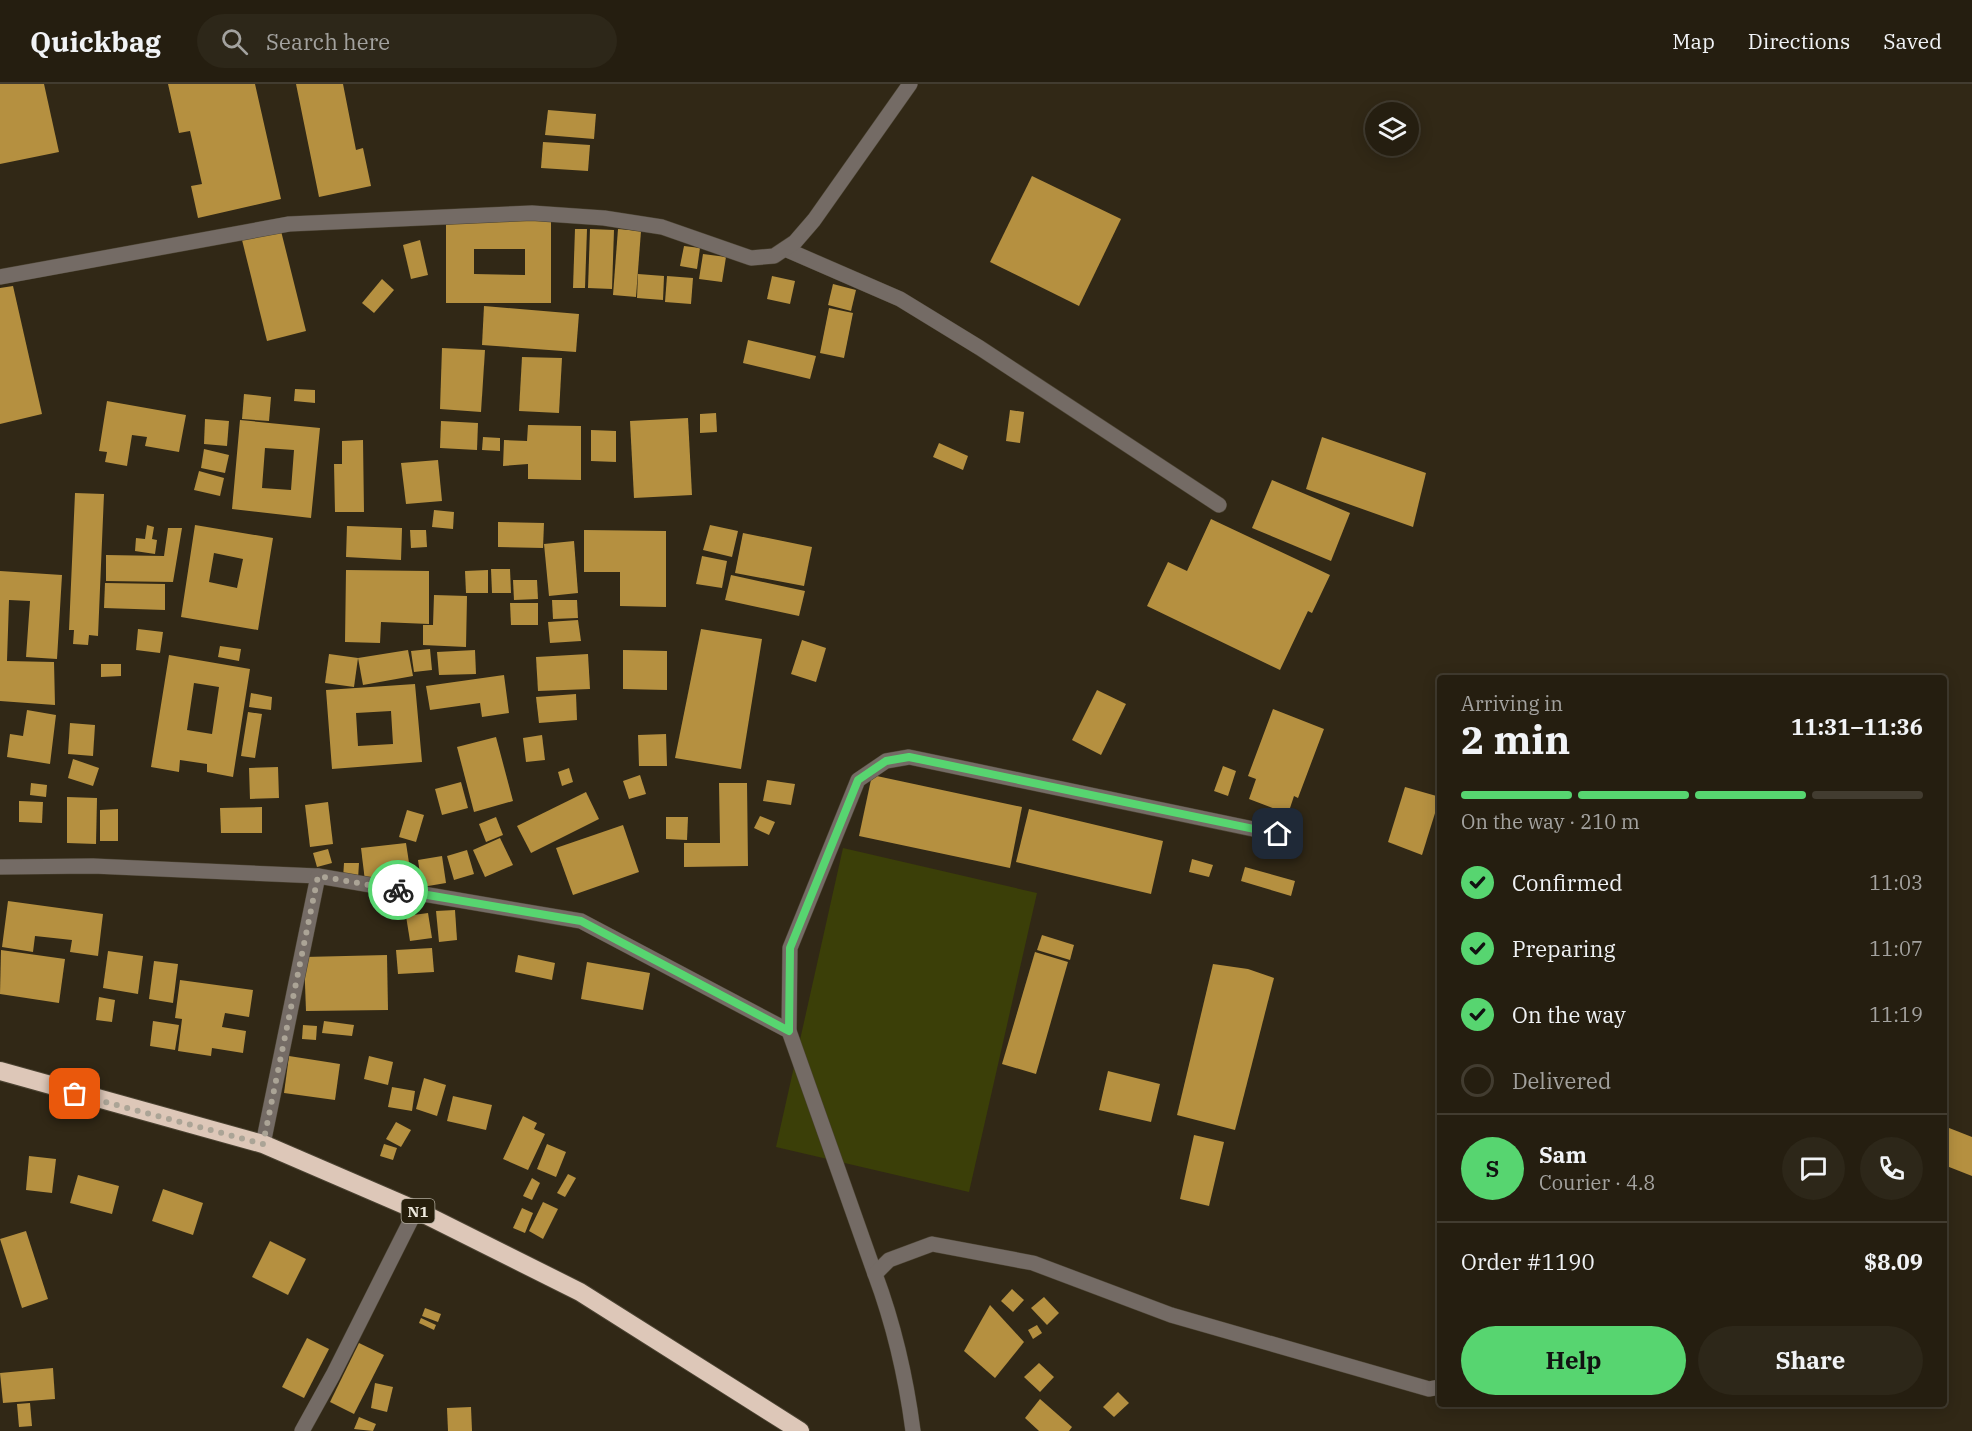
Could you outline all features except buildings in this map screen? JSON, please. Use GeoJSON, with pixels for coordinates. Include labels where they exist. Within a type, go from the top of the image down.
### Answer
{"type":"FeatureCollection","features":[{"type":"Feature","properties":{"kind":"highway","name":"N1"},"geometry":{"type":"LineString","coordinates":[[0,1071],[263,1144],[416,1210],[580,1292],[800,1431]]}},
{"type":"Feature","properties":{"kind":"street"},"geometry":{"type":"LineString","coordinates":[[0,277],[289,224],[532,213],[604,218],[662,227],[751,258],[774,256],[785,249],[814,220],[910,84]]}},
{"type":"Feature","properties":{"kind":"street"},"geometry":{"type":"LineString","coordinates":[[785,249],[900,299],[990,354],[1219,505]]}},
{"type":"Feature","properties":{"kind":"street"},"geometry":{"type":"LineString","coordinates":[[913,1431],[902,1366],[888,1309],[789,1031],[790,948],[858,780],[886,761],[909,757],[1278,834]]}},
{"type":"Feature","properties":{"kind":"street"},"geometry":{"type":"LineString","coordinates":[[0,867],[93,866],[318,876],[581,921],[789,1031]]}},
{"type":"Feature","properties":{"kind":"street"},"geometry":{"type":"LineString","coordinates":[[263,1144],[318,876]]}},
{"type":"Feature","properties":{"kind":"street"},"geometry":{"type":"LineString","coordinates":[[302,1431],[333,1375],[416,1210]]}},
{"type":"Feature","properties":{"kind":"street"},"geometry":{"type":"LineString","coordinates":[[875,1274],[889,1260],[932,1244],[1033,1263],[1171,1315],[1429,1389],[1437,1388]]}},
{"type":"Feature","properties":{"kind":"green space"},"geometry":{"type":"Polygon","coordinates":[[[843,848],[1037,893],[969,1192],[776,1147],[843,848]]]}},
{"type":"Feature","properties":{"kind":"way so far"},"geometry":{"type":"LineString","coordinates":[[75,1094],[263,1144],[318,876],[398,890]]}},
{"type":"Feature","properties":{"kind":"route"},"geometry":{"type":"LineString","coordinates":[[398,890],[581,921],[789,1031],[790,948],[858,780],[886,761],[909,757],[1278,834]]}}]}
